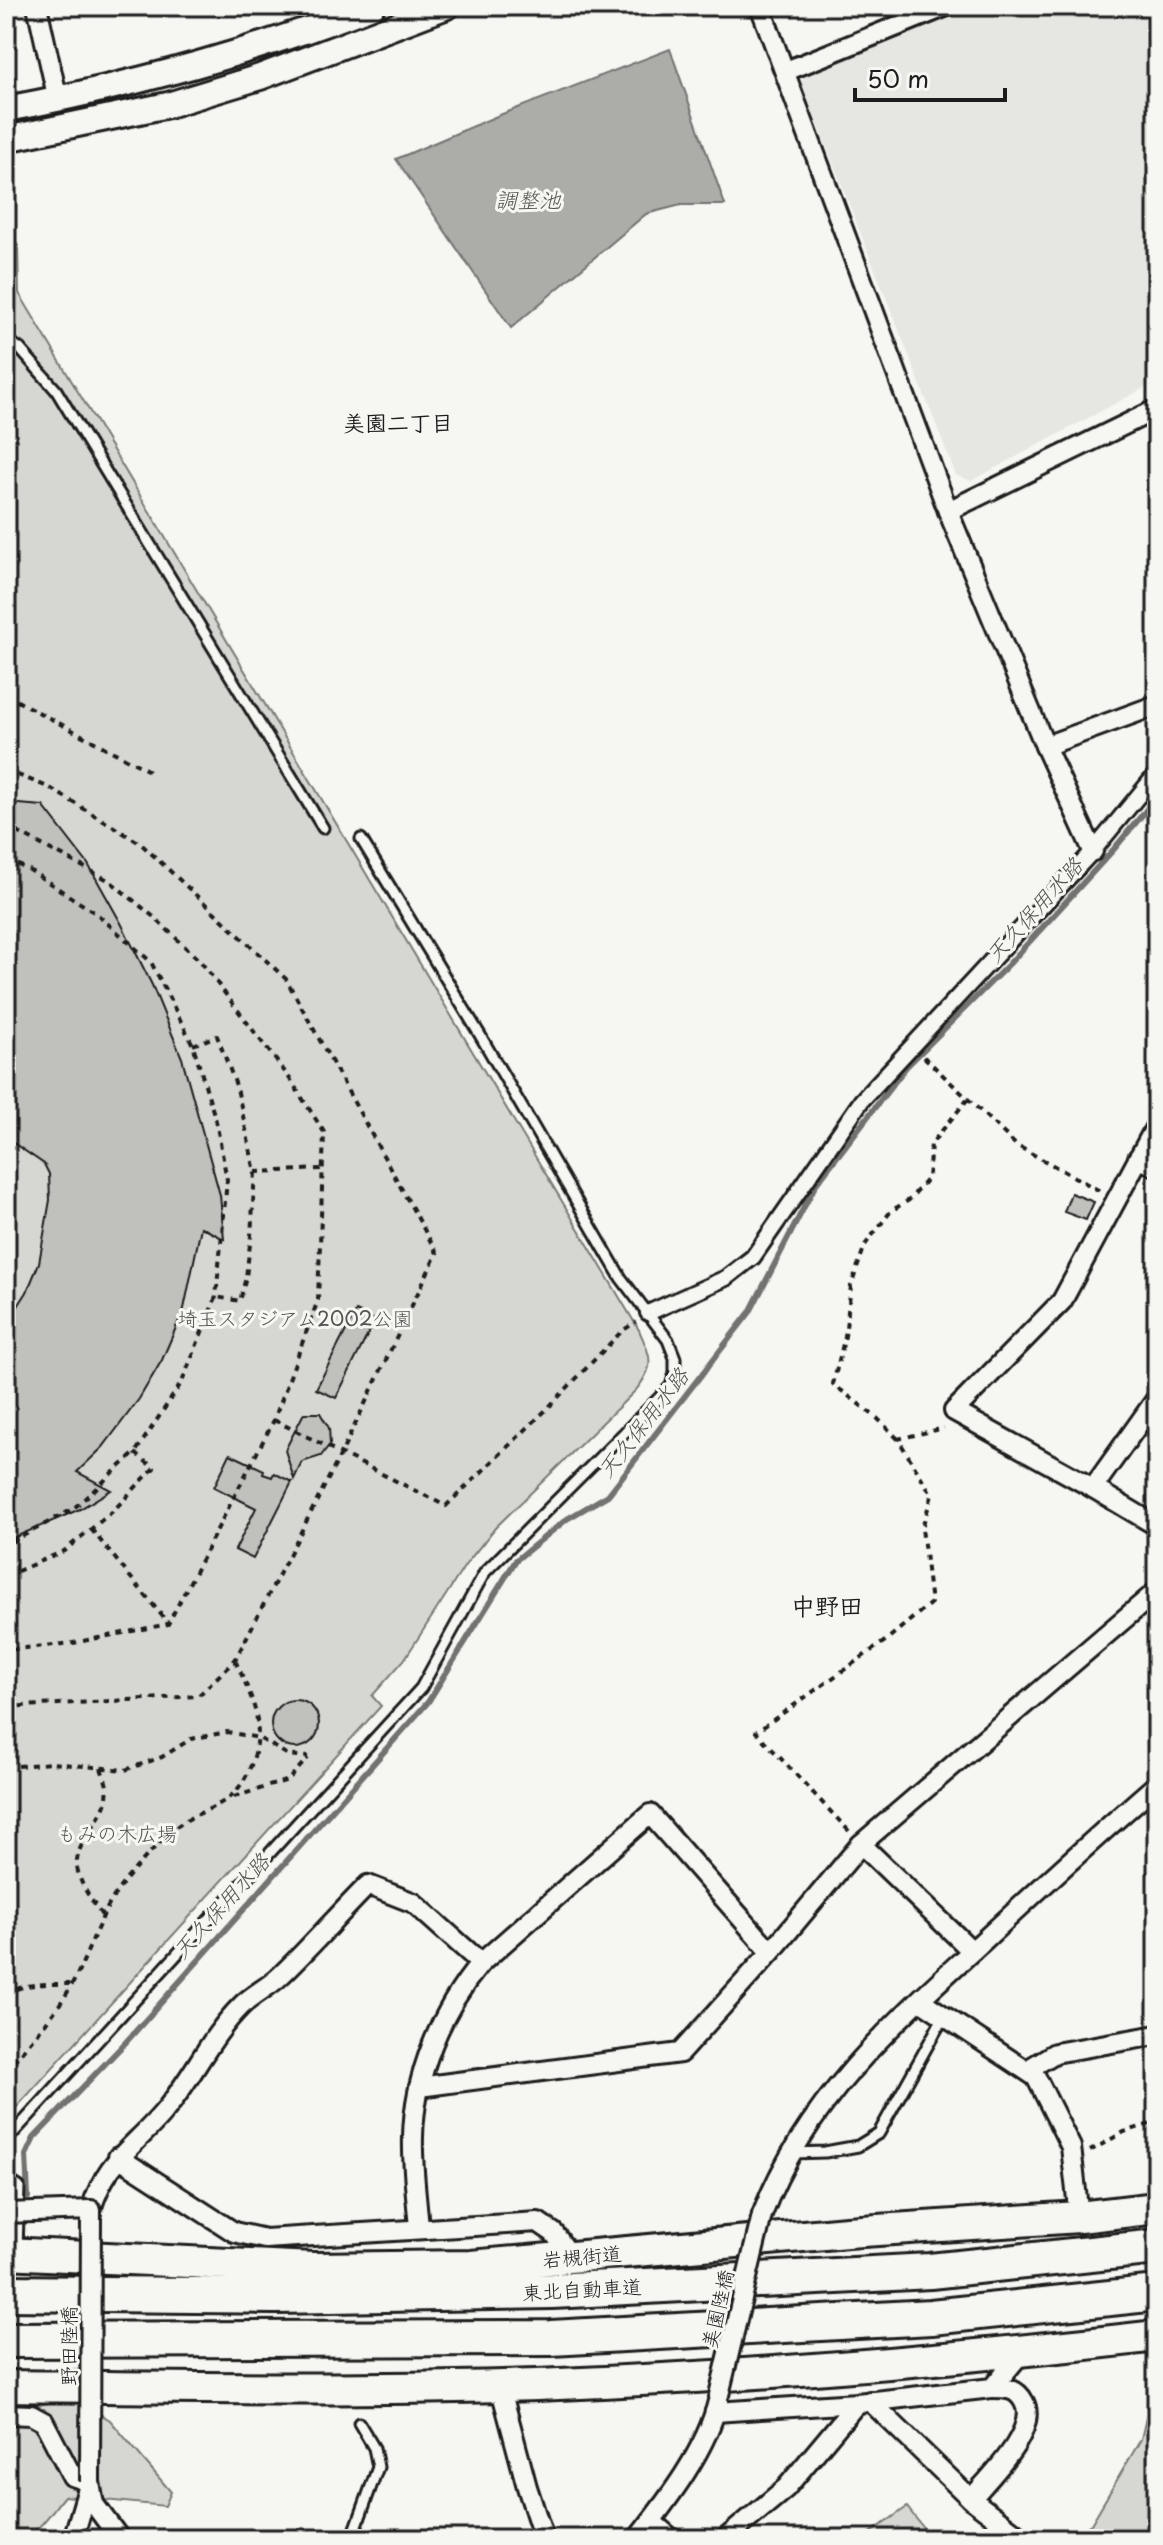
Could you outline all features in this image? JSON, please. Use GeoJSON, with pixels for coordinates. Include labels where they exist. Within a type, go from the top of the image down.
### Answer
{"type":"FeatureCollection","features":[{"type":"Feature","properties":{"kind":"highway","name":"岩槻街道"},"geometry":{"type":"LineString","coordinates":[[11,2253],[259,2251],[313,2268],[471,2266],[1157,2208]]}},
{"type":"Feature","properties":{"kind":"highway","name":"東北自動車道"},"geometry":{"type":"LineString","coordinates":[[6,2293],[277,2296],[552,2291],[930,2271],[1157,2247]]}},
{"type":"Feature","properties":{"kind":"highway"},"geometry":{"type":"LineString","coordinates":[[6,2340],[551,2338],[931,2317],[1157,2293]]}},
{"type":"Feature","properties":{"kind":"highway"},"geometry":{"type":"LineString","coordinates":[[6,2386],[281,2389],[500,2386],[807,2370],[1022,2352],[1157,2336]]}},
{"type":"Feature","properties":{"kind":"street"},"geometry":{"type":"LineString","coordinates":[[37,6],[58,100]]}},
{"type":"Feature","properties":{"kind":"street"},"geometry":{"type":"LineString","coordinates":[[6,109],[58,100],[200,64],[372,6]]}},
{"type":"Feature","properties":{"kind":"street"},"geometry":{"type":"LineString","coordinates":[[6,139],[168,105],[260,77],[447,6]]}},
{"type":"Feature","properties":{"kind":"street"},"geometry":{"type":"LineString","coordinates":[[760,6],[948,511],[1045,746],[1093,851]]}},
{"type":"Feature","properties":{"kind":"street"},"geometry":{"type":"LineString","coordinates":[[786,71],[947,6]]}},
{"type":"Feature","properties":{"kind":"street"},"geometry":{"type":"LineString","coordinates":[[948,511],[1157,409]]}},
{"type":"Feature","properties":{"kind":"street"},"geometry":{"type":"LineString","coordinates":[[1045,746],[1157,705]]}},
{"type":"Feature","properties":{"kind":"street"},"geometry":{"type":"LineString","coordinates":[[648,1313],[726,1278],[753,1257],[862,1100],[1093,851],[1157,773]]}},
{"type":"Feature","properties":{"kind":"street"},"geometry":{"type":"LineString","coordinates":[[1157,1124],[1062,1301],[954,1411],[1157,1526]]}},
{"type":"Feature","properties":{"kind":"street"},"geometry":{"type":"LineString","coordinates":[[1138,1158],[1157,1167]]}},
{"type":"Feature","properties":{"kind":"street"},"geometry":{"type":"LineString","coordinates":[[1093,1488],[1157,1398]]}},
{"type":"Feature","properties":{"kind":"street"},"geometry":{"type":"LineString","coordinates":[[419,2087],[680,2053],[771,1952],[861,1844],[1157,1591]]}},
{"type":"Feature","properties":{"kind":"street","name":"美園陸橋"},"geometry":{"type":"LineString","coordinates":[[637,2539],[688,2467],[717,2404],[762,2215],[790,2153],[816,2113],[869,2050],[920,2000],[1157,1784]]}},
{"type":"Feature","properties":{"kind":"street"},"geometry":{"type":"LineString","coordinates":[[419,2229],[413,2137],[419,2087],[461,1986],[481,1963],[650,1814],[771,1952]]}},
{"type":"Feature","properties":{"kind":"street"},"geometry":{"type":"LineString","coordinates":[[861,1844],[972,1951]]}},
{"type":"Feature","properties":{"kind":"street"},"geometry":{"type":"LineString","coordinates":[[6,2213],[91,2210],[96,2193],[118,2157],[161,2115],[224,2025],[242,2005],[278,1978],[368,1885],[414,1903],[481,1963]]}},
{"type":"Feature","properties":{"kind":"street"},"geometry":{"type":"LineString","coordinates":[[920,2000],[1036,2077],[1071,2147],[1079,2217]]}},
{"type":"Feature","properties":{"kind":"street"},"geometry":{"type":"LineString","coordinates":[[1027,2070],[1055,2053],[1157,2035]]}},
{"type":"Feature","properties":{"kind":"street"},"geometry":{"type":"LineString","coordinates":[[118,2157],[259,2251],[265,2239],[538,2222],[554,2233],[571,2257]]}},
{"type":"Feature","properties":{"kind":"street","name":"野田陸橋"},"geometry":{"type":"LineString","coordinates":[[90,2482],[91,2210]]}},
{"type":"Feature","properties":{"kind":"street"},"geometry":{"type":"LineString","coordinates":[[992,2388],[1022,2352]]}},
{"type":"Feature","properties":{"kind":"street"},"geometry":{"type":"LineString","coordinates":[[500,2386],[544,2539]]}},
{"type":"Feature","properties":{"kind":"street"},"geometry":{"type":"LineString","coordinates":[[717,2404],[864,2402],[1007,2388],[1018,2393],[1026,2405],[1027,2419],[1017,2444],[971,2499]]}},
{"type":"Feature","properties":{"kind":"street"},"geometry":{"type":"LineString","coordinates":[[864,2402],[971,2499],[1024,2539]]}},
{"type":"Feature","properties":{"kind":"street"},"geometry":{"type":"LineString","coordinates":[[725,2539],[786,2488],[864,2402]]}},
{"type":"Feature","properties":{"kind":"street"},"geometry":{"type":"LineString","coordinates":[[6,2414],[31,2415],[44,2422],[72,2476],[90,2482]]}},
{"type":"Feature","properties":{"kind":"street"},"geometry":{"type":"LineString","coordinates":[[73,2539],[90,2482]]}},
{"type":"Feature","properties":{"kind":"street"},"geometry":{"type":"LineString","coordinates":[[90,2482],[94,2504],[120,2539]]}},
{"type":"Feature","properties":{"kind":"street"},"geometry":{"type":"LineString","coordinates":[[651,2521],[672,2539]]}},
{"type":"Feature","properties":{"kind":"lane"},"geometry":{"type":"LineString","coordinates":[[6,339],[20,349],[56,390],[323,828]]}},
{"type":"Feature","properties":{"kind":"lane"},"geometry":{"type":"LineString","coordinates":[[6,2141],[421,1688],[485,1572],[671,1386],[675,1373],[675,1358],[668,1340],[621,1278],[480,1035],[361,839]]}},
{"type":"Feature","properties":{"kind":"lane"},"geometry":{"type":"LineString","coordinates":[[790,2153],[825,2152],[858,2146],[879,2133],[944,2016]]}},
{"type":"Feature","properties":{"kind":"lane"},"geometry":{"type":"LineString","coordinates":[[6,2179],[19,2187],[11,2253]]}},
{"type":"Feature","properties":{"kind":"lane"},"geometry":{"type":"LineString","coordinates":[[352,2539],[378,2467],[374,2448],[359,2423]]}},
{"type":"Feature","properties":{"kind":"path"},"geometry":{"type":"LineString","coordinates":[[6,695],[153,773]]}},
{"type":"Feature","properties":{"kind":"path"},"geometry":{"type":"LineString","coordinates":[[6,770],[50,788],[140,843],[286,979],[437,1253],[341,1454],[235,1660],[198,1696],[6,1707]]}},
{"type":"Feature","properties":{"kind":"path"},"geometry":{"type":"LineString","coordinates":[[6,826],[110,881],[201,962],[288,1076],[324,1132],[318,1300],[274,1420],[168,1624]]}},
{"type":"Feature","properties":{"kind":"path"},"geometry":{"type":"LineString","coordinates":[[6,860],[28,869],[97,914],[151,962],[193,1045],[216,1121],[227,1180],[216,1297],[182,1382],[135,1453],[73,1509],[6,1545]]}},
{"type":"Feature","properties":{"kind":"path"},"geometry":{"type":"LineString","coordinates":[[193,1045],[217,1036],[237,1088],[255,1172],[250,1250],[240,1301],[216,1297]]}},
{"type":"Feature","properties":{"kind":"path"},"geometry":{"type":"LineString","coordinates":[[913,1046],[1016,1145],[1117,1199]]}},
{"type":"Feature","properties":{"kind":"path"},"geometry":{"type":"LineString","coordinates":[[861,1844],[756,1732],[885,1641],[931,1603],[922,1528],[932,1495],[898,1439],[877,1418],[833,1384],[845,1336],[851,1286],[865,1245],[891,1211],[909,1200],[928,1178],[931,1144],[967,1100]]}},
{"type":"Feature","properties":{"kind":"path"},"geometry":{"type":"LineString","coordinates":[[255,1172],[323,1169]]}},
{"type":"Feature","properties":{"kind":"path"},"geometry":{"type":"LineString","coordinates":[[274,1420],[446,1506],[545,1411],[622,1331],[648,1313]]}},
{"type":"Feature","properties":{"kind":"path"},"geometry":{"type":"LineString","coordinates":[[898,1439],[972,1421]]}},
{"type":"Feature","properties":{"kind":"path"},"geometry":{"type":"LineString","coordinates":[[6,1576],[64,1551],[142,1483],[154,1468],[135,1453]]}},
{"type":"Feature","properties":{"kind":"path"},"geometry":{"type":"LineString","coordinates":[[91,1529],[168,1624]]}},
{"type":"Feature","properties":{"kind":"path"},"geometry":{"type":"LineString","coordinates":[[6,1650],[73,1643],[168,1624]]}},
{"type":"Feature","properties":{"kind":"path"},"geometry":{"type":"LineString","coordinates":[[231,1798],[249,1772],[259,1738],[254,1701],[235,1660]]}},
{"type":"Feature","properties":{"kind":"path"},"geometry":{"type":"LineString","coordinates":[[6,1767],[52,1763],[125,1770],[162,1757],[191,1739],[227,1732],[259,1738],[288,1755],[308,1757],[288,1780],[231,1798],[177,1827],[125,1880],[56,2012],[6,2071]]}},
{"type":"Feature","properties":{"kind":"path"},"geometry":{"type":"LineString","coordinates":[[101,1768],[108,1788],[105,1806],[82,1848],[77,1865],[85,1891],[103,1917]]}},
{"type":"Feature","properties":{"kind":"path"},"geometry":{"type":"LineString","coordinates":[[6,1995],[10,1991],[42,1984],[72,1984]]}},
{"type":"Feature","properties":{"kind":"path"},"geometry":{"type":"LineString","coordinates":[[1072,2160],[1124,2132],[1157,2122]]}},
{"type":"Feature","properties":{"kind":"shaded area"},"geometry":{"type":"Polygon","coordinates":[[[974,6],[1157,6],[1157,381],[971,481],[956,475],[801,82],[806,73],[974,6]]]}},
{"type":"Feature","properties":{"kind":"green space","name":"埼玉スタジアム2002公園"},"geometry":{"type":"Polygon","coordinates":[[[6,226],[18,246],[19,293],[639,1330],[650,1361],[647,1374],[636,1390],[495,1528],[466,1564],[404,1660],[372,1696],[381,1706],[6,2119],[6,226]]]}},
{"type":"Feature","properties":{"kind":"green space"},"geometry":{"type":"Polygon","coordinates":[[[1157,2371],[1157,2539],[1065,2539],[1091,2524],[1141,2439],[1157,2371]]]}},
{"type":"Feature","properties":{"kind":"green space"},"geometry":{"type":"Polygon","coordinates":[[[74,2398],[110,2420],[171,2492],[165,2506],[64,2496],[40,2526],[26,2536],[6,2539],[6,2404],[39,2405],[74,2398]]]}},
{"type":"Feature","properties":{"kind":"green space"},"geometry":{"type":"Polygon","coordinates":[[[907,2507],[932,2539],[869,2539],[869,2534],[907,2507]]]}},
{"type":"Feature","properties":{"kind":"water","name":"調整池"},"geometry":{"type":"Polygon","coordinates":[[[670,49],[725,205],[681,205],[646,214],[511,328],[396,159],[670,49]]]}},
{"type":"Feature","properties":{"kind":"building"},"geometry":{"type":"Polygon","coordinates":[[[6,803],[43,806],[88,864],[152,985],[182,1058],[220,1195],[224,1239],[201,1227],[184,1309],[162,1360],[139,1399],[103,1447],[77,1472],[111,1490],[80,1509],[6,1541],[6,1325],[27,1292],[39,1263],[50,1200],[49,1174],[44,1164],[6,1138],[6,803]]]}},
{"type":"Feature","properties":{"kind":"building"},"geometry":{"type":"Polygon","coordinates":[[[1071,1193],[1094,1202],[1086,1220],[1064,1212],[1071,1193]]]}},
{"type":"Feature","properties":{"kind":"building"},"geometry":{"type":"Polygon","coordinates":[[[356,1311],[375,1320],[336,1398],[316,1389],[356,1311]]]}},
{"type":"Feature","properties":{"kind":"building"},"geometry":{"type":"Polygon","coordinates":[[[304,1413],[320,1413],[329,1428],[330,1444],[321,1456],[302,1462],[294,1479],[285,1450],[304,1413]]]}},
{"type":"Feature","properties":{"kind":"building"},"geometry":{"type":"Polygon","coordinates":[[[230,1454],[264,1470],[263,1474],[272,1477],[274,1473],[292,1482],[253,1559],[235,1550],[256,1508],[214,1487],[230,1454]]]}},
{"type":"Feature","properties":{"kind":"building"},"geometry":{"type":"Polygon","coordinates":[[[295,1700],[312,1707],[319,1724],[312,1741],[295,1748],[278,1741],[271,1724],[278,1707],[295,1700]]]}},
{"type":"Feature","properties":{"kind":"waterway","name":"天久保用水路"},"geometry":{"type":"LineString","coordinates":[[28,2197],[26,2155],[34,2138],[126,2042],[428,1702],[516,1560],[567,1519],[608,1495],[750,1312],[816,1184],[906,1067],[1009,964],[1157,797]]}},
{"type":"Feature","properties":{"kind":"district","name":"美園二丁目"},"geometry":{"type":"Point","coordinates":[398,421]}},
{"type":"Feature","properties":{"kind":"district","name":"中野田"},"geometry":{"type":"Point","coordinates":[827,1605]}},
{"type":"Feature","properties":{"kind":"park label","name":"もみの木広場"},"geometry":{"type":"Point","coordinates":[117,1833]}}]}
